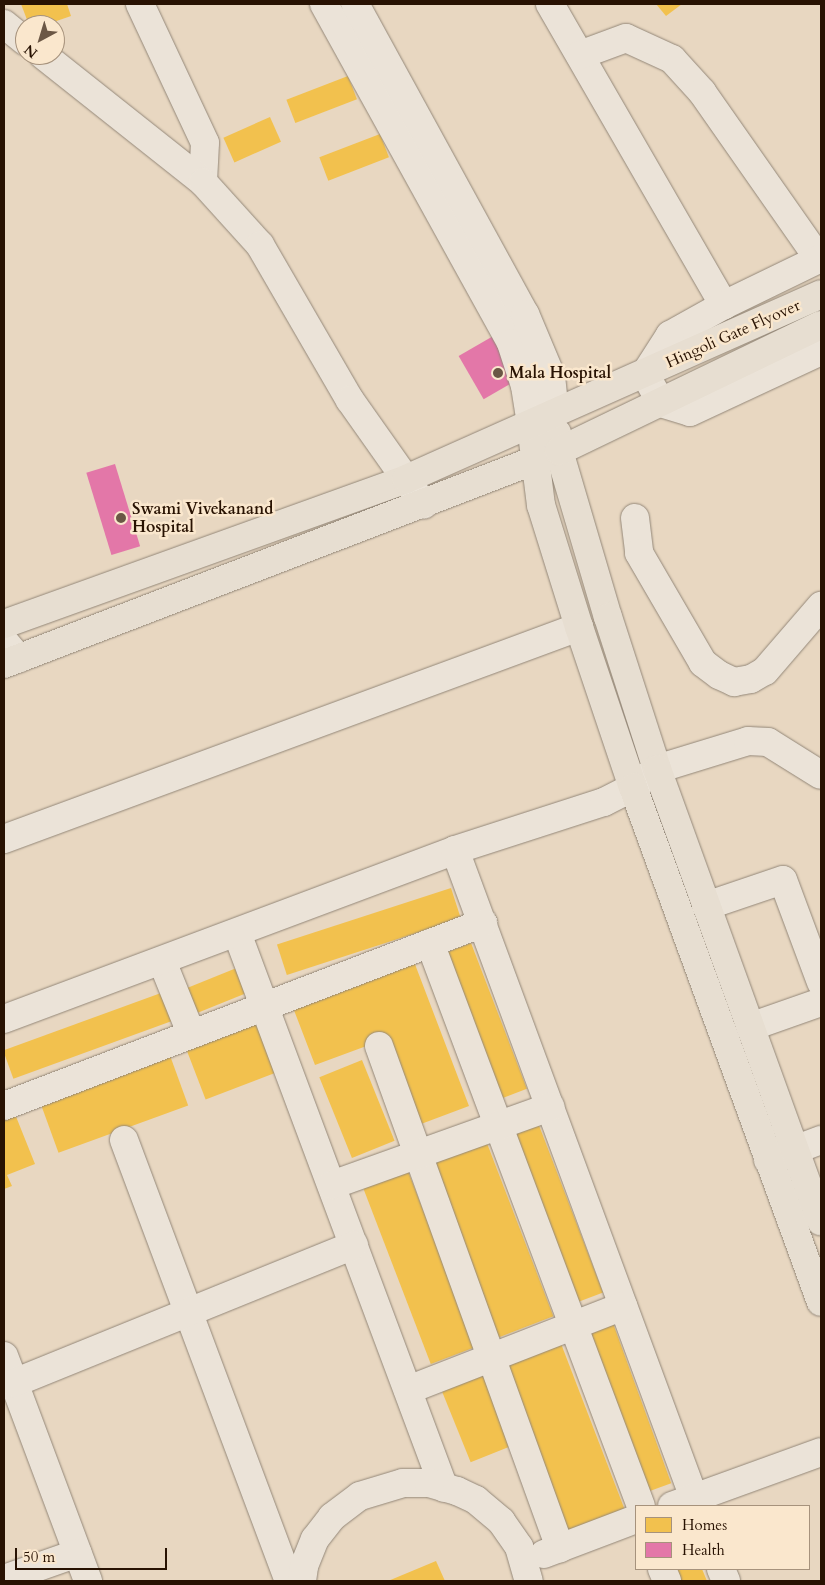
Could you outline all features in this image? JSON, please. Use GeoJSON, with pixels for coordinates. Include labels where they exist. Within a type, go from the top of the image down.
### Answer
{"type":"FeatureCollection","features":[{"type":"Feature","properties":{"kind":"main road","name":"Hingoli Gate Flyover"},"geometry":{"type":"LineString","coordinates":[[4,624],[406,479],[543,420],[821,294]]}},
{"type":"Feature","properties":{"kind":"main road","name":"Hingoli Gate Flyover"},"geometry":{"type":"LineString","coordinates":[[9,655],[424,505],[559,451],[662,404],[821,326]]}},
{"type":"Feature","properties":{"kind":"main road"},"geometry":{"type":"LineString","coordinates":[[543,420],[559,451],[658,769],[821,1221]]}},
{"type":"Feature","properties":{"kind":"main road"},"geometry":{"type":"LineString","coordinates":[[543,420],[533,461],[540,505],[633,787],[821,1302]]}},
{"type":"Feature","properties":{"kind":"street"},"geometry":{"type":"LineString","coordinates":[[140,4],[205,143],[202,182]]}},
{"type":"Feature","properties":{"kind":"street"},"geometry":{"type":"LineString","coordinates":[[324,4],[511,343],[525,386],[543,420]]}},
{"type":"Feature","properties":{"kind":"street"},"geometry":{"type":"LineString","coordinates":[[355,4],[525,314],[551,376],[543,420]]}},
{"type":"Feature","properties":{"kind":"street"},"geometry":{"type":"LineString","coordinates":[[550,4],[724,305]]}},
{"type":"Feature","properties":{"kind":"street"},"geometry":{"type":"LineString","coordinates":[[4,24],[15,33]]}},
{"type":"Feature","properties":{"kind":"street"},"geometry":{"type":"LineString","coordinates":[[580,55],[626,38],[672,59],[702,92],[820,259],[724,305],[670,334],[645,374],[662,404],[690,412],[821,351]]}},
{"type":"Feature","properties":{"kind":"street"},"geometry":{"type":"LineString","coordinates":[[56,65],[202,182],[260,245],[350,400],[424,505]]}},
{"type":"Feature","properties":{"kind":"street"},"geometry":{"type":"LineString","coordinates":[[635,518],[639,553],[703,663],[719,675],[734,682],[751,679],[765,670],[821,606]]}},
{"type":"Feature","properties":{"kind":"street"},"geometry":{"type":"LineString","coordinates":[[4,839],[579,627]]}},
{"type":"Feature","properties":{"kind":"street"},"geometry":{"type":"LineString","coordinates":[[4,1019],[238,933],[455,850],[604,802],[633,787],[658,769],[748,741],[768,742],[821,775]]}},
{"type":"Feature","properties":{"kind":"street"},"geometry":{"type":"LineString","coordinates":[[455,850],[623,1306],[687,1504],[821,1452]]}},
{"type":"Feature","properties":{"kind":"street"},"geometry":{"type":"LineString","coordinates":[[706,906],[783,880],[821,982]]}},
{"type":"Feature","properties":{"kind":"street"},"geometry":{"type":"LineString","coordinates":[[4,1106],[264,1005],[483,924]]}},
{"type":"Feature","properties":{"kind":"street"},"geometry":{"type":"LineString","coordinates":[[238,933],[444,1488]]}},
{"type":"Feature","properties":{"kind":"street"},"geometry":{"type":"LineString","coordinates":[[430,943],[571,1326],[641,1505]]}},
{"type":"Feature","properties":{"kind":"street"},"geometry":{"type":"LineString","coordinates":[[162,961],[191,1033]]}},
{"type":"Feature","properties":{"kind":"street"},"geometry":{"type":"LineString","coordinates":[[750,1027],[821,1002]]}},
{"type":"Feature","properties":{"kind":"street"},"geometry":{"type":"LineString","coordinates":[[379,1046],[489,1358],[560,1548]]}},
{"type":"Feature","properties":{"kind":"street"},"geometry":{"type":"LineString","coordinates":[[332,1185],[550,1108]]}},
{"type":"Feature","properties":{"kind":"street"},"geometry":{"type":"LineString","coordinates":[[124,1140],[186,1313],[289,1581]]}},
{"type":"Feature","properties":{"kind":"street"},"geometry":{"type":"LineString","coordinates":[[768,1160],[821,1140]]}},
{"type":"Feature","properties":{"kind":"street"},"geometry":{"type":"LineString","coordinates":[[14,1383],[354,1245]]}},
{"type":"Feature","properties":{"kind":"street"},"geometry":{"type":"LineString","coordinates":[[408,1390],[623,1306]]}},
{"type":"Feature","properties":{"kind":"street"},"geometry":{"type":"LineString","coordinates":[[4,1356],[88,1581]]}},
{"type":"Feature","properties":{"kind":"street"},"geometry":{"type":"LineString","coordinates":[[302,1581],[304,1566],[315,1538],[332,1517],[360,1496],[403,1483],[428,1484],[476,1500],[501,1521],[526,1571],[560,1548],[635,1520]]}},
{"type":"Feature","properties":{"kind":"street"},"geometry":{"type":"LineString","coordinates":[[4,1579],[78,1553]]}},
{"type":"Feature","properties":{"kind":"building: Homes"},"geometry":{"type":"Polygon","coordinates":[[[21,4],[67,4],[71,16],[65,18],[65,15],[25,15],[21,4]]]}},
{"type":"Feature","properties":{"kind":"building: Homes"},"geometry":{"type":"Polygon","coordinates":[[[656,4],[682,4],[666,16],[656,4]]]}},
{"type":"Feature","properties":{"kind":"building: Homes"},"geometry":{"type":"Polygon","coordinates":[[[348,76],[357,99],[295,123],[286,100],[348,76]]]}},
{"type":"Feature","properties":{"kind":"building: Homes"},"geometry":{"type":"Polygon","coordinates":[[[270,117],[281,142],[234,162],[223,138],[270,117]]]}},
{"type":"Feature","properties":{"kind":"building: Homes"},"geometry":{"type":"Polygon","coordinates":[[[380,134],[389,157],[328,181],[319,157],[380,134]]]}},
{"type":"Feature","properties":{"kind":"building: Homes"},"geometry":{"type":"Polygon","coordinates":[[[451,888],[461,918],[287,975],[277,945],[451,888]]]}},
{"type":"Feature","properties":{"kind":"building: Homes"},"geometry":{"type":"Polygon","coordinates":[[[471,943],[527,1089],[499,1099],[443,954],[471,943]]]}},
{"type":"Feature","properties":{"kind":"building: Homes"},"geometry":{"type":"Polygon","coordinates":[[[413,959],[469,1106],[413,1127],[380,1041],[315,1065],[292,1005],[413,959]]]}},
{"type":"Feature","properties":{"kind":"building: Homes"},"geometry":{"type":"Polygon","coordinates":[[[239,967],[249,992],[195,1014],[185,989],[239,967]]]}},
{"type":"Feature","properties":{"kind":"building: Homes"},"geometry":{"type":"Polygon","coordinates":[[[161,993],[171,1021],[13,1079],[4,1050],[161,993]]]}},
{"type":"Feature","properties":{"kind":"building: Homes"},"geometry":{"type":"Polygon","coordinates":[[[256,1016],[278,1072],[206,1100],[184,1044],[256,1016]]]}},
{"type":"Feature","properties":{"kind":"building: Homes"},"geometry":{"type":"Polygon","coordinates":[[[168,1050],[188,1105],[59,1153],[38,1097],[168,1050]]]}},
{"type":"Feature","properties":{"kind":"building: Homes"},"geometry":{"type":"Polygon","coordinates":[[[362,1060],[395,1141],[352,1158],[319,1077],[362,1060]]]}},
{"type":"Feature","properties":{"kind":"building: Homes"},"geometry":{"type":"Polygon","coordinates":[[[11,1104],[35,1164],[7,1175],[12,1186],[4,1189],[4,1107],[11,1104]]]}},
{"type":"Feature","properties":{"kind":"building: Homes"},"geometry":{"type":"Polygon","coordinates":[[[535,1115],[603,1292],[576,1303],[508,1125],[535,1115]]]}},
{"type":"Feature","properties":{"kind":"building: Homes"},"geometry":{"type":"Polygon","coordinates":[[[485,1138],[553,1316],[495,1339],[426,1161],[485,1138]]]}},
{"type":"Feature","properties":{"kind":"building: Homes"},"geometry":{"type":"Polygon","coordinates":[[[405,1163],[476,1347],[431,1364],[360,1180],[405,1163]]]}},
{"type":"Feature","properties":{"kind":"building: Homes"},"geometry":{"type":"Polygon","coordinates":[[[610,1315],[671,1483],[643,1493],[582,1325],[610,1315]]]}},
{"type":"Feature","properties":{"kind":"building: Homes"},"geometry":{"type":"Polygon","coordinates":[[[560,1341],[625,1509],[564,1532],[499,1364],[560,1341]]]}},
{"type":"Feature","properties":{"kind":"building: Homes"},"geometry":{"type":"Polygon","coordinates":[[[480,1368],[511,1446],[471,1462],[439,1384],[480,1368]]]}},
{"type":"Feature","properties":{"kind":"building: Homes"},"geometry":{"type":"Polygon","coordinates":[[[436,1561],[445,1581],[388,1581],[436,1561]]]}},
{"type":"Feature","properties":{"kind":"building: Homes"},"geometry":{"type":"Polygon","coordinates":[[[670,1570],[702,1570],[707,1581],[674,1581],[670,1570]]]}},
{"type":"Feature","properties":{"kind":"building: Health"},"geometry":{"type":"Polygon","coordinates":[[[495,335],[520,378],[484,399],[459,356],[495,335]]]}},
{"type":"Feature","properties":{"kind":"building: Health"},"geometry":{"type":"Polygon","coordinates":[[[115,464],[140,546],[111,555],[86,473],[115,464]]]}},
{"type":"Feature","properties":{"kind":"place","name":"Mala Hospital"},"geometry":{"type":"Point","coordinates":[498,373]}},
{"type":"Feature","properties":{"kind":"place","name":"Swami Vivekanand Hospital"},"geometry":{"type":"Point","coordinates":[121,518]}}]}
